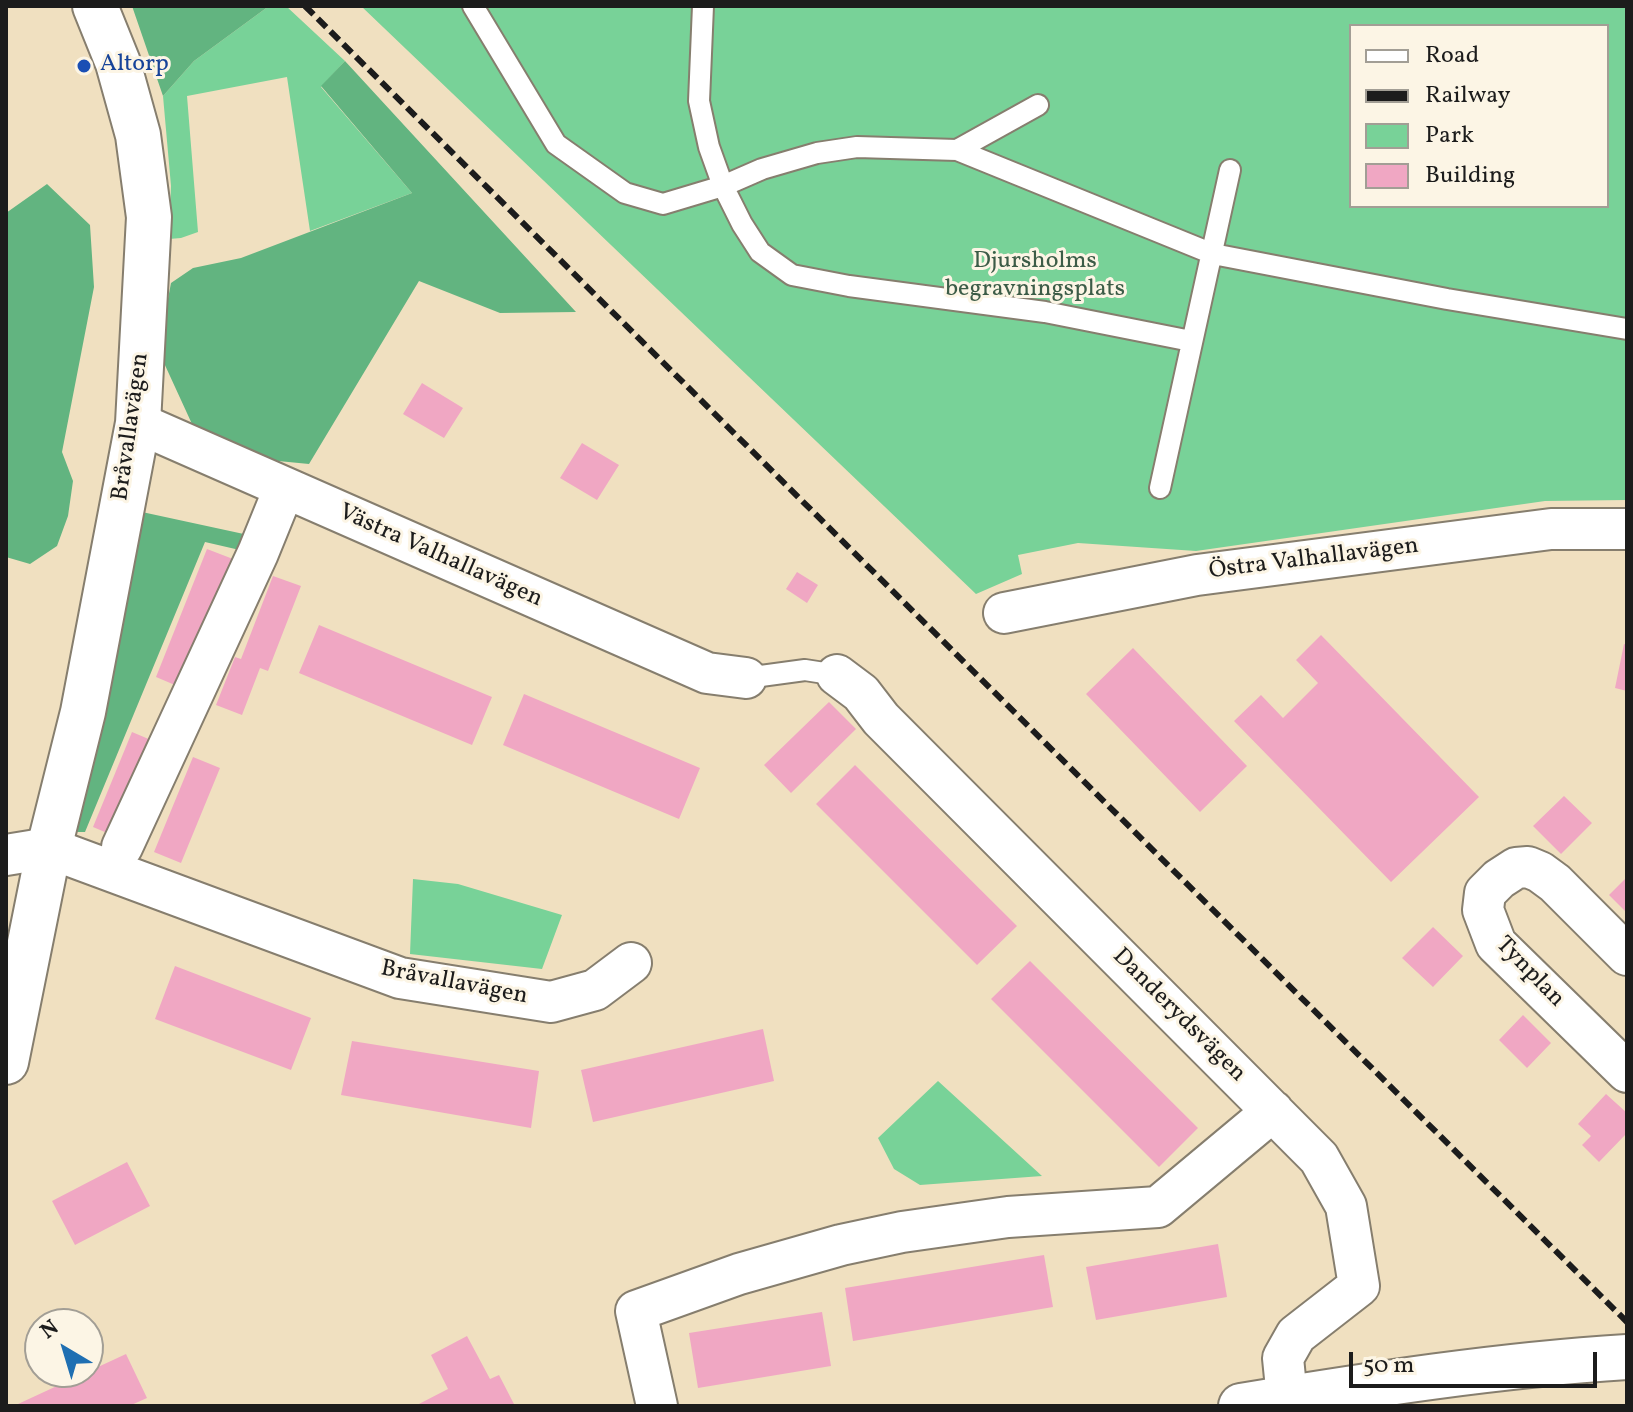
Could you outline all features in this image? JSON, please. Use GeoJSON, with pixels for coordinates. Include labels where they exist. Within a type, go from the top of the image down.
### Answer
{"type":"FeatureCollection","features":[{"type":"Feature","properties":{"kind":"street","name":"Bråvallavägen"},"geometry":{"type":"LineString","coordinates":[[6,1062],[49,848],[83,712],[138,423],[149,217],[138,135],[118,63],[95,6]]}},
{"type":"Feature","properties":{"kind":"street","name":"Västra Valhallavägen"},"geometry":{"type":"LineString","coordinates":[[138,423],[707,673],[746,678]]}},
{"type":"Feature","properties":{"kind":"street"},"geometry":{"type":"LineString","coordinates":[[122,847],[258,553],[284,489]]}},
{"type":"Feature","properties":{"kind":"street","name":"Östra Valhallavägen"},"geometry":{"type":"LineString","coordinates":[[1004,613],[1197,575],[1551,529],[1627,529]]}},
{"type":"Feature","properties":{"kind":"street","name":"Danderydsvägen"},"geometry":{"type":"LineString","coordinates":[[837,675],[861,693],[881,719],[1319,1158],[1346,1206],[1359,1286],[1296,1335],[1283,1358],[1287,1398]]}},
{"type":"Feature","properties":{"kind":"street","name":"Bråvallavägen"},"geometry":{"type":"LineString","coordinates":[[49,848],[400,978],[551,1002],[595,990],[631,963]]}},
{"type":"Feature","properties":{"kind":"street"},"geometry":{"type":"LineString","coordinates":[[6,855],[49,848]]}},
{"type":"Feature","properties":{"kind":"street","name":"Tynplan"},"geometry":{"type":"LineString","coordinates":[[1627,955],[1540,872],[1528,867],[1516,868],[1485,893],[1483,910],[1496,944],[1627,1072]]}},
{"type":"Feature","properties":{"kind":"street"},"geometry":{"type":"LineString","coordinates":[[657,1406],[636,1311],[739,1274],[841,1245],[902,1232],[1008,1217],[1158,1207],[1273,1111]]}},
{"type":"Feature","properties":{"kind":"street"},"geometry":{"type":"LineString","coordinates":[[1241,1406],[1334,1389],[1542,1362],[1627,1357]]}},
{"type":"Feature","properties":{"kind":"lane"},"geometry":{"type":"LineString","coordinates":[[473,6],[556,144],[625,193],[663,204],[817,153],[857,147],[957,150],[1213,254],[1447,299],[1627,329]]}},
{"type":"Feature","properties":{"kind":"lane"},"geometry":{"type":"LineString","coordinates":[[703,6],[699,101],[709,147],[723,186],[760,252],[792,275],[849,286],[1045,312],[1191,341]]}},
{"type":"Feature","properties":{"kind":"lane"},"geometry":{"type":"LineString","coordinates":[[957,150],[1038,105]]}},
{"type":"Feature","properties":{"kind":"lane"},"geometry":{"type":"LineString","coordinates":[[1160,488],[1230,170]]}},
{"type":"Feature","properties":{"kind":"lane"},"geometry":{"type":"LineString","coordinates":[[746,678],[805,670],[837,675]]}},
{"type":"Feature","properties":{"kind":"green space"},"geometry":{"type":"Polygon","coordinates":[[[132,6],[269,6],[194,61],[163,96],[132,6]]]}},
{"type":"Feature","properties":{"kind":"green space"},"geometry":{"type":"Polygon","coordinates":[[[269,6],[286,6],[345,61],[321,87],[412,193],[310,231],[287,77],[187,96],[198,232],[169,239],[171,186],[163,96],[194,61],[269,6]]]}},
{"type":"Feature","properties":{"kind":"green space","name":"Djursholms begravningsplats"},"geometry":{"type":"Polygon","coordinates":[[[361,6],[1627,6],[1627,500],[1545,501],[1196,551],[1078,543],[1018,555],[1022,574],[976,594],[361,6]]]}},
{"type":"Feature","properties":{"kind":"green space"},"geometry":{"type":"Polygon","coordinates":[[[345,61],[576,312],[500,313],[419,281],[309,464],[268,460],[192,424],[164,363],[160,341],[171,283],[193,268],[241,258],[412,193],[321,86],[345,61]]]}},
{"type":"Feature","properties":{"kind":"green space"},"geometry":{"type":"Polygon","coordinates":[[[47,184],[90,225],[94,287],[62,452],[73,481],[68,516],[57,546],[30,564],[6,557],[6,213],[47,184]]]}},
{"type":"Feature","properties":{"kind":"green space"},"geometry":{"type":"Polygon","coordinates":[[[142,512],[253,536],[244,551],[205,542],[85,832],[74,832],[142,512]]]}},
{"type":"Feature","properties":{"kind":"green space"},"geometry":{"type":"Polygon","coordinates":[[[413,879],[458,884],[562,915],[542,969],[410,954],[413,879]]]}},
{"type":"Feature","properties":{"kind":"green space"},"geometry":{"type":"Polygon","coordinates":[[[938,1081],[1042,1176],[920,1185],[894,1169],[878,1138],[938,1081]]]}},
{"type":"Feature","properties":{"kind":"building"},"geometry":{"type":"Polygon","coordinates":[[[422,383],[463,408],[444,438],[403,414],[422,383]]]}},
{"type":"Feature","properties":{"kind":"building"},"geometry":{"type":"Polygon","coordinates":[[[582,443],[619,465],[597,500],[560,478],[582,443]]]}},
{"type":"Feature","properties":{"kind":"building"},"geometry":{"type":"Polygon","coordinates":[[[207,549],[233,559],[182,688],[156,677],[207,549]]]}},
{"type":"Feature","properties":{"kind":"building"},"geometry":{"type":"Polygon","coordinates":[[[797,572],[818,585],[807,603],[786,589],[797,572]]]}},
{"type":"Feature","properties":{"kind":"building"},"geometry":{"type":"Polygon","coordinates":[[[273,576],[301,586],[268,671],[260,668],[242,715],[216,705],[235,657],[241,659],[273,576]]]}},
{"type":"Feature","properties":{"kind":"building"},"geometry":{"type":"Polygon","coordinates":[[[319,625],[492,697],[472,745],[299,673],[319,625]]]}},
{"type":"Feature","properties":{"kind":"building"},"geometry":{"type":"Polygon","coordinates":[[[1321,635],[1479,797],[1391,882],[1234,721],[1261,695],[1283,718],[1318,683],[1296,660],[1321,635]]]}},
{"type":"Feature","properties":{"kind":"building"},"geometry":{"type":"Polygon","coordinates":[[[1624,644],[1627,645],[1627,691],[1615,688],[1624,644]]]}},
{"type":"Feature","properties":{"kind":"building"},"geometry":{"type":"Polygon","coordinates":[[[1133,648],[1247,766],[1200,812],[1086,694],[1133,648]]]}},
{"type":"Feature","properties":{"kind":"building"},"geometry":{"type":"Polygon","coordinates":[[[524,694],[700,768],[679,819],[503,745],[524,694]]]}},
{"type":"Feature","properties":{"kind":"building"},"geometry":{"type":"Polygon","coordinates":[[[829,702],[856,729],[791,793],[764,765],[829,702]]]}},
{"type":"Feature","properties":{"kind":"building"},"geometry":{"type":"Polygon","coordinates":[[[132,732],[158,743],[119,838],[93,827],[132,732]]]}},
{"type":"Feature","properties":{"kind":"building"},"geometry":{"type":"Polygon","coordinates":[[[193,757],[220,768],[181,863],[154,852],[193,757]]]}},
{"type":"Feature","properties":{"kind":"building"},"geometry":{"type":"Polygon","coordinates":[[[855,765],[1017,926],[977,965],[816,804],[855,765]]]}},
{"type":"Feature","properties":{"kind":"building"},"geometry":{"type":"Polygon","coordinates":[[[1564,796],[1592,823],[1561,854],[1533,826],[1564,796]]]}},
{"type":"Feature","properties":{"kind":"building"},"geometry":{"type":"Polygon","coordinates":[[[1627,877],[1627,913],[1609,895],[1627,877]]]}},
{"type":"Feature","properties":{"kind":"building"},"geometry":{"type":"Polygon","coordinates":[[[1433,927],[1463,956],[1433,987],[1402,958],[1433,927]]]}},
{"type":"Feature","properties":{"kind":"building"},"geometry":{"type":"Polygon","coordinates":[[[1030,961],[1198,1128],[1159,1167],[991,999],[1030,961]]]}},
{"type":"Feature","properties":{"kind":"building"},"geometry":{"type":"Polygon","coordinates":[[[175,966],[311,1018],[291,1070],[155,1019],[175,966]]]}},
{"type":"Feature","properties":{"kind":"building"},"geometry":{"type":"Polygon","coordinates":[[[1523,1015],[1551,1043],[1527,1068],[1499,1040],[1523,1015]]]}},
{"type":"Feature","properties":{"kind":"building"},"geometry":{"type":"Polygon","coordinates":[[[763,1029],[774,1081],[593,1122],[581,1070],[763,1029]]]}},
{"type":"Feature","properties":{"kind":"building"},"geometry":{"type":"Polygon","coordinates":[[[352,1041],[539,1071],[531,1128],[341,1095],[352,1041]]]}},
{"type":"Feature","properties":{"kind":"building"},"geometry":{"type":"Polygon","coordinates":[[[1606,1094],[1627,1113],[1627,1133],[1599,1162],[1582,1145],[1591,1136],[1578,1124],[1606,1094]]]}},
{"type":"Feature","properties":{"kind":"building"},"geometry":{"type":"Polygon","coordinates":[[[127,1162],[150,1206],[75,1245],[52,1201],[127,1162]]]}},
{"type":"Feature","properties":{"kind":"building"},"geometry":{"type":"Polygon","coordinates":[[[1218,1244],[1227,1297],[1096,1320],[1086,1267],[1218,1244]]]}},
{"type":"Feature","properties":{"kind":"building"},"geometry":{"type":"Polygon","coordinates":[[[1044,1255],[1053,1307],[853,1341],[845,1288],[1044,1255]]]}},
{"type":"Feature","properties":{"kind":"building"},"geometry":{"type":"Polygon","coordinates":[[[822,1312],[831,1366],[698,1388],[689,1333],[822,1312]]]}},
{"type":"Feature","properties":{"kind":"building"},"geometry":{"type":"Polygon","coordinates":[[[467,1336],[490,1379],[499,1375],[515,1406],[415,1406],[448,1389],[431,1355],[467,1336]]]}},
{"type":"Feature","properties":{"kind":"building"},"geometry":{"type":"Polygon","coordinates":[[[126,1354],[147,1398],[129,1406],[18,1404],[53,1388],[104,1388],[104,1364],[126,1354]]]}},
{"type":"Feature","properties":{"kind":"railway"},"geometry":{"type":"LineString","coordinates":[[305,6],[1627,1322]]}},
{"type":"Feature","properties":{"kind":"place","name":"Altorp"},"geometry":{"type":"Point","coordinates":[84,66]}}]}
